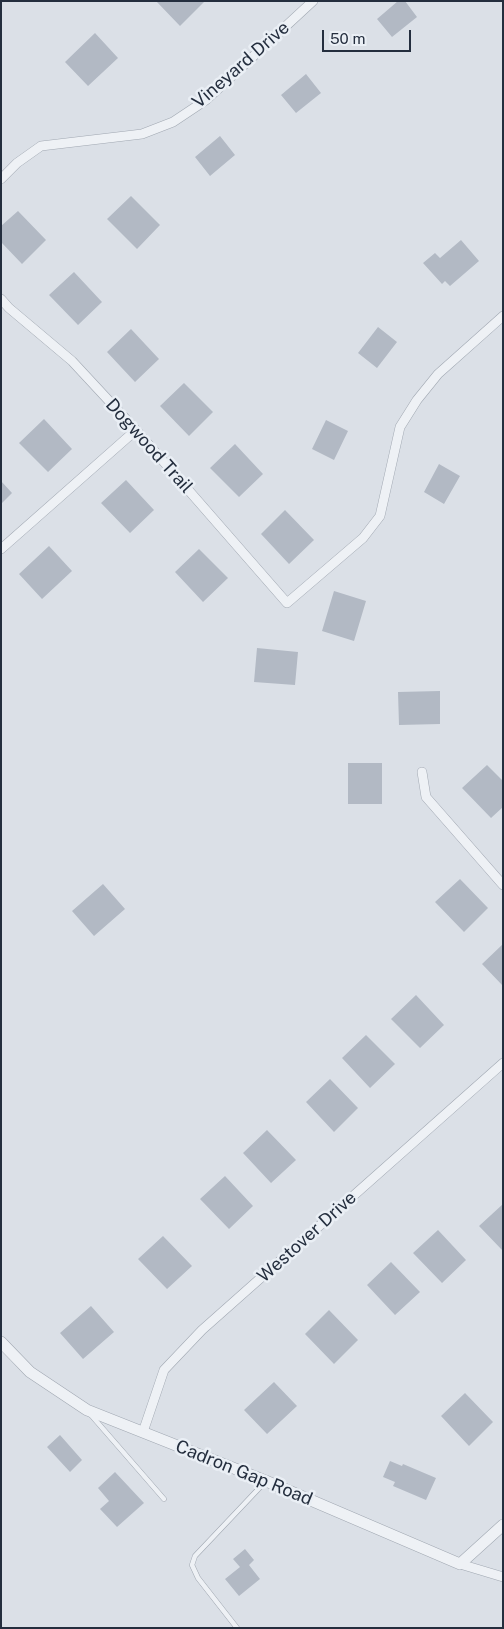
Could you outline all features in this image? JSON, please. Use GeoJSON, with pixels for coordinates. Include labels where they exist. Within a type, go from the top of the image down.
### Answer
{"type":"FeatureCollection","features":[{"type":"Feature","properties":{"kind":"street","name":"Vineyard Drive"},"geometry":{"type":"LineString","coordinates":[[1,179],[17,163],[41,146],[142,134],[173,122],[206,100],[313,1]]}},
{"type":"Feature","properties":{"kind":"street","name":"Dogwood Trail"},"geometry":{"type":"LineString","coordinates":[[1,300],[72,361],[136,430],[287,603],[364,538],[380,516],[400,427],[417,400],[438,374],[503,316]]}},
{"type":"Feature","properties":{"kind":"street"},"geometry":{"type":"LineString","coordinates":[[1,549],[136,430]]}},
{"type":"Feature","properties":{"kind":"street"},"geometry":{"type":"LineString","coordinates":[[422,772],[426,797],[503,885]]}},
{"type":"Feature","properties":{"kind":"street","name":"Westover Drive"},"geometry":{"type":"LineString","coordinates":[[143,1432],[164,1370],[202,1330],[503,1063]]}},
{"type":"Feature","properties":{"kind":"street","name":"Cadron Gap Road"},"geometry":{"type":"LineString","coordinates":[[1,1342],[30,1372],[87,1410],[266,1481],[460,1564],[503,1577]]}},
{"type":"Feature","properties":{"kind":"street"},"geometry":{"type":"LineString","coordinates":[[460,1564],[503,1526]]}},
{"type":"Feature","properties":{"kind":"lane"},"geometry":{"type":"LineString","coordinates":[[87,1410],[164,1499]]}},
{"type":"Feature","properties":{"kind":"lane"},"geometry":{"type":"LineString","coordinates":[[237,1628],[198,1578],[192,1564],[195,1556],[266,1481]]}},
{"type":"Feature","properties":{"kind":"building"},"geometry":{"type":"Polygon","coordinates":[[[156,1],[205,1],[180,26],[156,1]]]}},
{"type":"Feature","properties":{"kind":"building"},"geometry":{"type":"Polygon","coordinates":[[[398,1],[405,1],[417,17],[392,37],[377,19],[398,1]]]}},
{"type":"Feature","properties":{"kind":"building"},"geometry":{"type":"Polygon","coordinates":[[[95,33],[118,58],[88,86],[65,62],[95,33]]]}},
{"type":"Feature","properties":{"kind":"building"},"geometry":{"type":"Polygon","coordinates":[[[306,74],[321,93],[296,113],[281,95],[306,74]]]}},
{"type":"Feature","properties":{"kind":"building"},"geometry":{"type":"Polygon","coordinates":[[[220,136],[235,155],[210,176],[195,157],[220,136]]]}},
{"type":"Feature","properties":{"kind":"building"},"geometry":{"type":"Polygon","coordinates":[[[131,196],[160,225],[137,249],[107,219],[131,196]]]}},
{"type":"Feature","properties":{"kind":"building"},"geometry":{"type":"Polygon","coordinates":[[[18,211],[46,240],[22,264],[1,242],[1,226],[18,211]]]}},
{"type":"Feature","properties":{"kind":"building"},"geometry":{"type":"Polygon","coordinates":[[[461,240],[479,261],[450,286],[445,281],[442,284],[423,263],[435,253],[440,258],[461,240]]]}},
{"type":"Feature","properties":{"kind":"building"},"geometry":{"type":"Polygon","coordinates":[[[74,272],[102,302],[78,325],[49,295],[74,272]]]}},
{"type":"Feature","properties":{"kind":"building"},"geometry":{"type":"Polygon","coordinates":[[[378,327],[397,342],[377,368],[358,353],[378,327]]]}},
{"type":"Feature","properties":{"kind":"building"},"geometry":{"type":"Polygon","coordinates":[[[131,329],[159,359],[135,382],[107,352],[131,329]]]}},
{"type":"Feature","properties":{"kind":"building"},"geometry":{"type":"Polygon","coordinates":[[[184,383],[213,412],[189,436],[160,406],[184,383]]]}},
{"type":"Feature","properties":{"kind":"building"},"geometry":{"type":"Polygon","coordinates":[[[44,419],[72,449],[48,472],[19,443],[44,419]]]}},
{"type":"Feature","properties":{"kind":"building"},"geometry":{"type":"Polygon","coordinates":[[[326,420],[348,431],[334,460],[312,449],[326,420]]]}},
{"type":"Feature","properties":{"kind":"building"},"geometry":{"type":"Polygon","coordinates":[[[235,444],[263,474],[239,497],[210,468],[235,444]]]}},
{"type":"Feature","properties":{"kind":"building"},"geometry":{"type":"Polygon","coordinates":[[[439,464],[460,476],[444,504],[424,492],[439,464]]]}},
{"type":"Feature","properties":{"kind":"building"},"geometry":{"type":"Polygon","coordinates":[[[126,480],[154,510],[130,533],[101,503],[126,480]]]}},
{"type":"Feature","properties":{"kind":"building"},"geometry":{"type":"Polygon","coordinates":[[[1,481],[12,493],[1,504],[1,481]]]}},
{"type":"Feature","properties":{"kind":"building"},"geometry":{"type":"Polygon","coordinates":[[[285,510],[314,540],[289,564],[261,534],[285,510]]]}},
{"type":"Feature","properties":{"kind":"building"},"geometry":{"type":"Polygon","coordinates":[[[49,546],[72,571],[42,599],[19,574],[49,546]]]}},
{"type":"Feature","properties":{"kind":"building"},"geometry":{"type":"Polygon","coordinates":[[[199,549],[228,578],[203,602],[175,572],[199,549]]]}},
{"type":"Feature","properties":{"kind":"building"},"geometry":{"type":"Polygon","coordinates":[[[334,591],[366,601],[354,641],[322,631],[334,591]]]}},
{"type":"Feature","properties":{"kind":"building"},"geometry":{"type":"Polygon","coordinates":[[[257,648],[298,652],[295,685],[254,682],[257,648]]]}},
{"type":"Feature","properties":{"kind":"building"},"geometry":{"type":"Polygon","coordinates":[[[440,691],[440,724],[399,725],[398,692],[440,691]]]}},
{"type":"Feature","properties":{"kind":"building"},"geometry":{"type":"Polygon","coordinates":[[[348,763],[382,763],[382,804],[348,804],[348,763]]]}},
{"type":"Feature","properties":{"kind":"building"},"geometry":{"type":"Polygon","coordinates":[[[487,765],[503,781],[503,807],[491,818],[462,788],[487,765]]]}},
{"type":"Feature","properties":{"kind":"building"},"geometry":{"type":"Polygon","coordinates":[[[460,879],[488,908],[464,932],[435,902],[460,879]]]}},
{"type":"Feature","properties":{"kind":"building"},"geometry":{"type":"Polygon","coordinates":[[[103,884],[125,909],[94,936],[72,911],[103,884]]]}},
{"type":"Feature","properties":{"kind":"building"},"geometry":{"type":"Polygon","coordinates":[[[503,944],[503,986],[482,964],[503,944]]]}},
{"type":"Feature","properties":{"kind":"building"},"geometry":{"type":"Polygon","coordinates":[[[416,995],[444,1025],[420,1048],[391,1019],[416,995]]]}},
{"type":"Feature","properties":{"kind":"building"},"geometry":{"type":"Polygon","coordinates":[[[366,1035],[395,1064],[370,1088],[342,1058],[366,1035]]]}},
{"type":"Feature","properties":{"kind":"building"},"geometry":{"type":"Polygon","coordinates":[[[330,1079],[358,1108],[334,1132],[306,1102],[330,1079]]]}},
{"type":"Feature","properties":{"kind":"building"},"geometry":{"type":"Polygon","coordinates":[[[267,1130],[296,1160],[271,1183],[243,1153],[267,1130]]]}},
{"type":"Feature","properties":{"kind":"building"},"geometry":{"type":"Polygon","coordinates":[[[225,1176],[253,1206],[229,1229],[200,1199],[225,1176]]]}},
{"type":"Feature","properties":{"kind":"building"},"geometry":{"type":"Polygon","coordinates":[[[503,1204],[503,1251],[479,1226],[503,1204]]]}},
{"type":"Feature","properties":{"kind":"building"},"geometry":{"type":"Polygon","coordinates":[[[438,1230],[466,1260],[442,1283],[413,1253],[438,1230]]]}},
{"type":"Feature","properties":{"kind":"building"},"geometry":{"type":"Polygon","coordinates":[[[163,1236],[192,1266],[167,1289],[138,1259],[163,1236]]]}},
{"type":"Feature","properties":{"kind":"building"},"geometry":{"type":"Polygon","coordinates":[[[391,1262],[420,1292],[395,1315],[367,1285],[391,1262]]]}},
{"type":"Feature","properties":{"kind":"building"},"geometry":{"type":"Polygon","coordinates":[[[91,1306],[114,1332],[83,1359],[60,1333],[91,1306]]]}},
{"type":"Feature","properties":{"kind":"building"},"geometry":{"type":"Polygon","coordinates":[[[329,1310],[358,1340],[334,1364],[305,1334],[329,1310]]]}},
{"type":"Feature","properties":{"kind":"building"},"geometry":{"type":"Polygon","coordinates":[[[274,1382],[297,1406],[267,1434],[244,1410],[274,1382]]]}},
{"type":"Feature","properties":{"kind":"building"},"geometry":{"type":"Polygon","coordinates":[[[465,1393],[493,1422],[469,1446],[441,1416],[465,1393]]]}},
{"type":"Feature","properties":{"kind":"building"},"geometry":{"type":"Polygon","coordinates":[[[60,1435],[82,1460],[70,1472],[47,1447],[60,1435]]]}},
{"type":"Feature","properties":{"kind":"building"},"geometry":{"type":"Polygon","coordinates":[[[390,1461],[402,1466],[403,1464],[436,1478],[426,1500],[393,1486],[395,1482],[383,1477],[390,1461]]]}},
{"type":"Feature","properties":{"kind":"building"},"geometry":{"type":"Polygon","coordinates":[[[115,1472],[144,1503],[117,1527],[100,1509],[109,1501],[98,1488],[115,1472]]]}},
{"type":"Feature","properties":{"kind":"building"},"geometry":{"type":"Polygon","coordinates":[[[245,1549],[254,1560],[249,1565],[260,1579],[239,1596],[225,1579],[240,1567],[233,1559],[245,1549]]]}}]}
